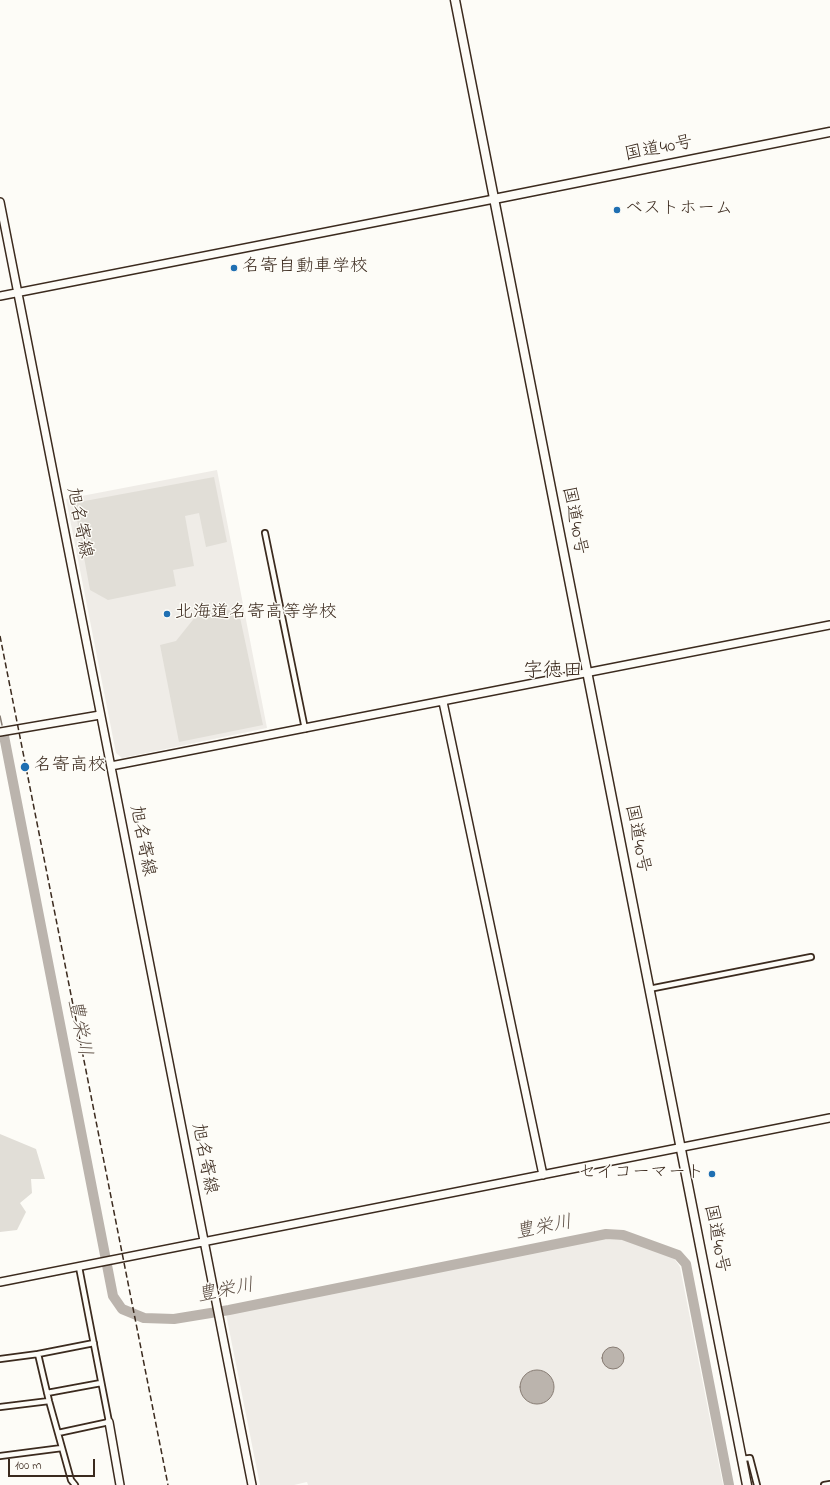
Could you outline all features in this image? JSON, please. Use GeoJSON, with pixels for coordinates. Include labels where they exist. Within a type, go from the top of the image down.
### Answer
{"type":"FeatureCollection","features":[{"type":"Feature","properties":{"kind":"highway","name":"国道40号"},"geometry":{"type":"LineString","coordinates":[[455,0],[746,1485]]}},
{"type":"Feature","properties":{"kind":"highway","name":"国道40号"},"geometry":{"type":"LineString","coordinates":[[494,199],[830,132]]}},
{"type":"Feature","properties":{"kind":"street"},"geometry":{"type":"LineString","coordinates":[[0,296],[494,199]]}},
{"type":"Feature","properties":{"kind":"street","name":"旭名寄線"},"geometry":{"type":"LineString","coordinates":[[0,202],[252,1485]]}},
{"type":"Feature","properties":{"kind":"street"},"geometry":{"type":"LineString","coordinates":[[266,533],[305,729]]}},
{"type":"Feature","properties":{"kind":"street"},"geometry":{"type":"LineString","coordinates":[[111,766],[587,674],[830,625]]}},
{"type":"Feature","properties":{"kind":"street"},"geometry":{"type":"LineString","coordinates":[[443,702],[543,1175]]}},
{"type":"Feature","properties":{"kind":"street"},"geometry":{"type":"LineString","coordinates":[[0,732],[100,715]]}},
{"type":"Feature","properties":{"kind":"street"},"geometry":{"type":"LineString","coordinates":[[649,989],[811,957]]}},
{"type":"Feature","properties":{"kind":"street"},"geometry":{"type":"LineString","coordinates":[[0,1282],[830,1118]]}},
{"type":"Feature","properties":{"kind":"street"},"geometry":{"type":"LineString","coordinates":[[79,1267],[120,1485]]}},
{"type":"Feature","properties":{"kind":"street"},"geometry":{"type":"LineString","coordinates":[[0,1358],[38,1354],[94,1343]]}},
{"type":"Feature","properties":{"kind":"street"},"geometry":{"type":"LineString","coordinates":[[38,1354],[49,1401],[71,1480],[75,1485]]}},
{"type":"Feature","properties":{"kind":"street"},"geometry":{"type":"LineString","coordinates":[[47,1393],[101,1383]]}},
{"type":"Feature","properties":{"kind":"street"},"geometry":{"type":"LineString","coordinates":[[0,1407],[49,1401]]}},
{"type":"Feature","properties":{"kind":"street"},"geometry":{"type":"LineString","coordinates":[[58,1433],[109,1422]]}},
{"type":"Feature","properties":{"kind":"street"},"geometry":{"type":"LineString","coordinates":[[0,1456],[62,1448]]}},
{"type":"Feature","properties":{"kind":"street"},"geometry":{"type":"LineString","coordinates":[[742,1459],[750,1458],[757,1485]]}},
{"type":"Feature","properties":{"kind":"street"},"geometry":{"type":"LineString","coordinates":[[824,1485],[830,1484]]}},
{"type":"Feature","properties":{"kind":"shaded area","name":"北海道名寄高等学校"},"geometry":{"type":"Polygon","coordinates":[[[217,470],[267,728],[122,758],[116,753],[66,499],[217,470]]]}},
{"type":"Feature","properties":{"kind":"shaded area"},"geometry":{"type":"Polygon","coordinates":[[[214,477],[227,542],[206,547],[199,513],[185,516],[194,566],[173,570],[176,586],[108,600],[90,590],[74,503],[214,477]]]}},
{"type":"Feature","properties":{"kind":"shaded area"},"geometry":{"type":"Polygon","coordinates":[[[238,608],[263,725],[179,742],[160,645],[176,641],[196,616],[238,608]]]}},
{"type":"Feature","properties":{"kind":"shaded area"},"geometry":{"type":"Polygon","coordinates":[[[0,1134],[36,1149],[45,1179],[31,1179],[32,1193],[20,1203],[26,1212],[17,1230],[0,1232],[0,1134]]]}},
{"type":"Feature","properties":{"kind":"shaded area"},"geometry":{"type":"Polygon","coordinates":[[[604,1239],[626,1240],[674,1258],[680,1267],[723,1485],[308,1485],[307,1482],[294,1485],[260,1485],[226,1314],[604,1239]]]}},
{"type":"Feature","properties":{"kind":"shaded area"},"geometry":{"type":"Polygon","coordinates":[[[613,1347],[617,1348],[623,1354],[623,1362],[617,1368],[613,1369],[609,1368],[603,1362],[602,1358],[603,1354],[609,1348],[613,1347]]]}},
{"type":"Feature","properties":{"kind":"shaded area"},"geometry":{"type":"Polygon","coordinates":[[[537,1370],[549,1375],[554,1387],[549,1399],[537,1404],[525,1399],[520,1387],[525,1375],[537,1370]]]}},
{"type":"Feature","properties":{"kind":"waterway","name":"豊栄川"},"geometry":{"type":"LineString","coordinates":[[0,716],[2,725]]}},
{"type":"Feature","properties":{"kind":"waterway","name":"豊栄川"},"geometry":{"type":"LineString","coordinates":[[4,736],[113,1296],[122,1309],[144,1318],[174,1319],[229,1310],[606,1234],[623,1235],[678,1255],[686,1264],[729,1485]]}},
{"type":"Feature","properties":{"kind":"railway"},"geometry":{"type":"LineString","coordinates":[[0,636],[168,1485]]}},
{"type":"Feature","properties":{"kind":"place","name":"ベストホーム"},"geometry":{"type":"Point","coordinates":[617,210]}},
{"type":"Feature","properties":{"kind":"place","name":"名寄自動車学校"},"geometry":{"type":"Point","coordinates":[234,268]}},
{"type":"Feature","properties":{"kind":"place","name":"北海道名寄高等学校"},"geometry":{"type":"Point","coordinates":[167,614]}},
{"type":"Feature","properties":{"kind":"place","name":"名寄高校"},"geometry":{"type":"Point","coordinates":[25,767]}},
{"type":"Feature","properties":{"kind":"place","name":"セイコーマート"},"geometry":{"type":"Point","coordinates":[712,1174]}},
{"type":"Feature","properties":{"kind":"district","name":"字徳田"},"geometry":{"type":"Point","coordinates":[553,673]}}]}
